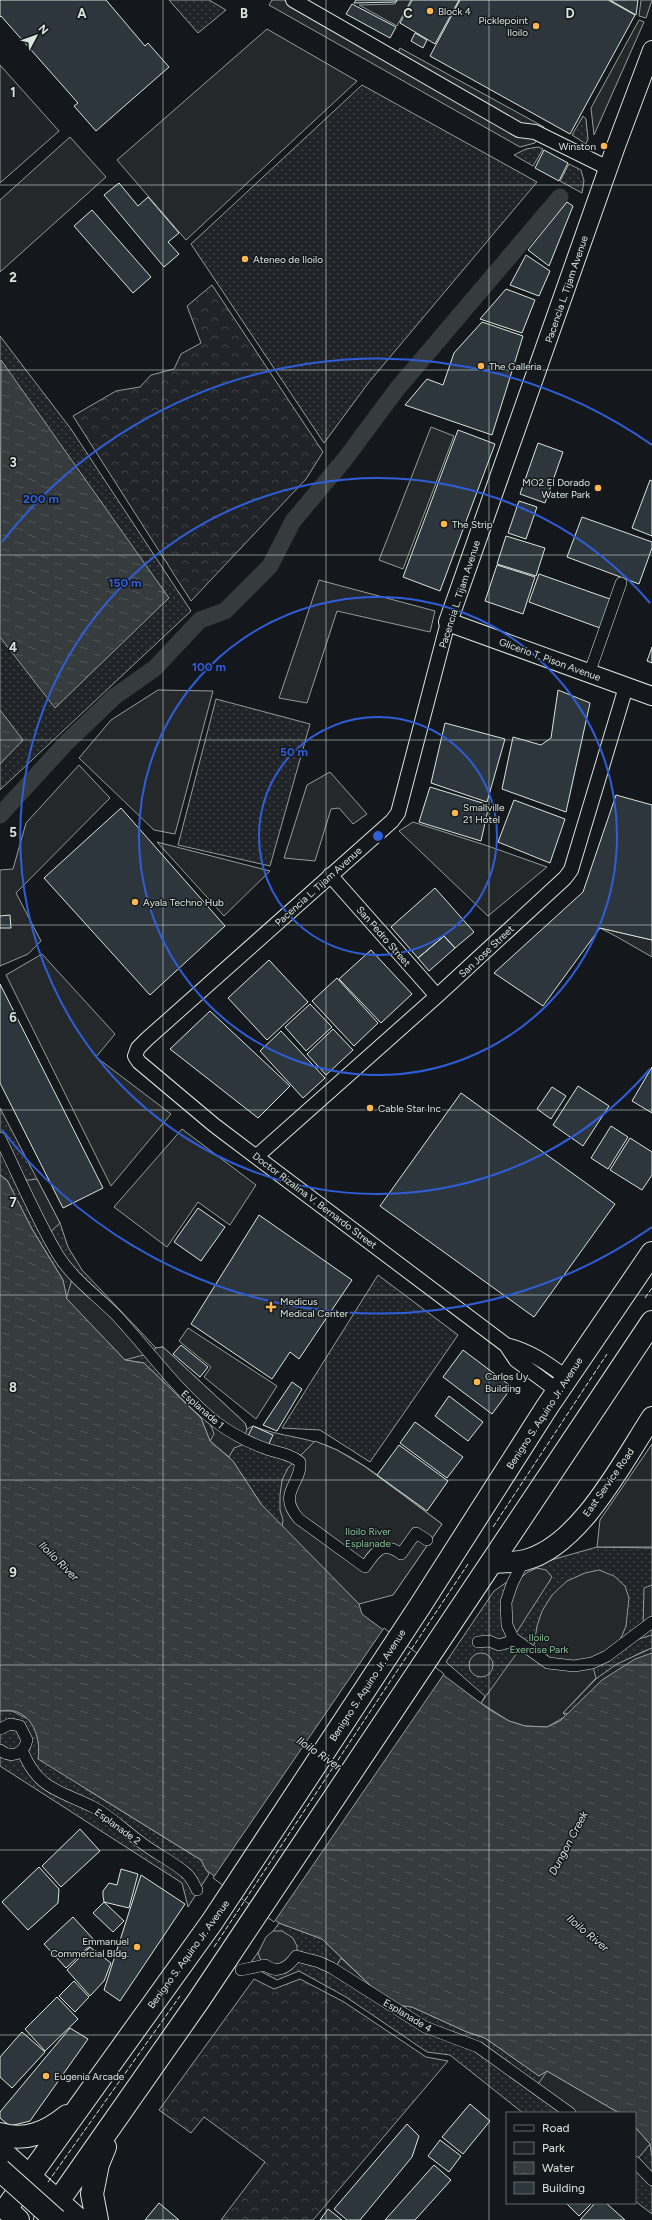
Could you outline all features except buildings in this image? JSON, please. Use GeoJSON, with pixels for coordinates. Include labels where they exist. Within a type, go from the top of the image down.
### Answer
{"type":"FeatureCollection","features":[{"type":"Feature","properties":{"kind":"main road","name":"Benigno S. Aquino Jr. Avenue"},"geometry":{"type":"LineString","coordinates":[[6,2213],[29,2176],[212,1922],[562,1385],[652,1253]]}},
{"type":"Feature","properties":{"kind":"main road"},"geometry":{"type":"LineString","coordinates":[[45,2220],[57,2211],[652,1322]]}},
{"type":"Feature","properties":{"kind":"main road","name":"East Service Road"},"geometry":{"type":"LineString","coordinates":[[491,1563],[524,1560],[553,1548],[564,1540],[593,1508],[652,1417]]}},
{"type":"Feature","properties":{"kind":"main road"},"geometry":{"type":"LineString","coordinates":[[186,1957],[213,1978]]}},
{"type":"Feature","properties":{"kind":"main road"},"geometry":{"type":"LineString","coordinates":[[0,2134],[18,2138],[34,2136],[62,2119],[83,2102]]}},
{"type":"Feature","properties":{"kind":"main road"},"geometry":{"type":"LineString","coordinates":[[97,2220],[92,2194],[98,2164],[114,2124]]}},
{"type":"Feature","properties":{"kind":"main road"},"geometry":{"type":"LineString","coordinates":[[0,2150],[29,2176],[57,2211]]}},
{"type":"Feature","properties":{"kind":"main road"},"geometry":{"type":"LineString","coordinates":[[0,2170],[57,2211],[79,2220]]}},
{"type":"Feature","properties":{"kind":"street"},"geometry":{"type":"LineString","coordinates":[[293,0],[519,130],[535,132],[608,168]]}},
{"type":"Feature","properties":{"kind":"street","name":"Pacencia L. Tijam Avenue"},"geometry":{"type":"LineString","coordinates":[[138,1048],[398,813],[448,622],[608,168],[652,50]]}},
{"type":"Feature","properties":{"kind":"street"},"geometry":{"type":"LineString","coordinates":[[589,674],[621,583]]}},
{"type":"Feature","properties":{"kind":"street","name":"Glicerio T. Pison Avenue"},"geometry":{"type":"LineString","coordinates":[[448,622],[652,696]]}},
{"type":"Feature","properties":{"kind":"street","name":"San Jose Street"},"geometry":{"type":"LineString","coordinates":[[257,1156],[437,996],[565,878],[571,870],[626,687]]}},
{"type":"Feature","properties":{"kind":"street","name":"San Pedro Street"},"geometry":{"type":"LineString","coordinates":[[330,875],[437,996]]}},
{"type":"Feature","properties":{"kind":"street","name":"Doctor Rizalina V. Bernardo Street"},"geometry":{"type":"LineString","coordinates":[[138,1048],[135,1056],[139,1062],[214,1125],[506,1345],[522,1349],[537,1356],[562,1385]]}},
{"type":"Feature","properties":{"kind":"street","name":"Esplanade 1"},"geometry":{"type":"LineString","coordinates":[[0,1138],[36,1216],[59,1256],[73,1276],[115,1314],[159,1368],[207,1414],[227,1430],[244,1439],[266,1449],[291,1456],[300,1462],[299,1474],[292,1486],[290,1497],[292,1509],[299,1519],[364,1567],[376,1550],[384,1548],[394,1549],[401,1554],[416,1533],[427,1540]]}},
{"type":"Feature","properties":{"kind":"street"},"geometry":{"type":"LineString","coordinates":[[524,1560],[512,1584],[506,1602],[507,1626],[513,1638],[548,1663],[574,1666],[592,1663],[607,1656],[652,1622]]}},
{"type":"Feature","properties":{"kind":"street"},"geometry":{"type":"LineString","coordinates":[[478,1642],[489,1641],[504,1645],[513,1638]]}},
{"type":"Feature","properties":{"kind":"street","name":"Esplanade 2"},"geometry":{"type":"LineString","coordinates":[[0,1729],[10,1724],[20,1726],[27,1740],[22,1750],[32,1772],[47,1785],[107,1816],[137,1840],[187,1874],[193,1881],[197,1890]]}},
{"type":"Feature","properties":{"kind":"street"},"geometry":{"type":"LineString","coordinates":[[0,1750],[9,1755],[22,1750]]}},
{"type":"Feature","properties":{"kind":"street","name":"Esplanade 4"},"geometry":{"type":"LineString","coordinates":[[241,1970],[265,1965],[271,1969],[277,1970],[289,1965],[296,1956],[320,1962],[335,1969],[425,2027],[478,2047],[569,2112]]}},
{"type":"Feature","properties":{"kind":"street"},"geometry":{"type":"LineString","coordinates":[[636,2163],[652,2180]]}},
{"type":"Feature","properties":{"kind":"green space"},"geometry":{"type":"Polygon","coordinates":[[[169,0],[209,0],[226,10],[198,33],[169,0]]]}},
{"type":"Feature","properties":{"kind":"green space"},"geometry":{"type":"Polygon","coordinates":[[[0,65],[59,131],[0,183],[0,65]]]}},
{"type":"Feature","properties":{"kind":"green space"},"geometry":{"type":"Polygon","coordinates":[[[362,85],[537,182],[369,382],[324,443],[191,244],[362,85]]]}},
{"type":"Feature","properties":{"kind":"green space"},"geometry":{"type":"Polygon","coordinates":[[[583,116],[586,119],[588,139],[586,144],[572,135],[583,116]]]}},
{"type":"Feature","properties":{"kind":"green space"},"geometry":{"type":"Polygon","coordinates":[[[538,147],[543,149],[533,166],[514,155],[526,149],[538,147]]]}},
{"type":"Feature","properties":{"kind":"green space"},"geometry":{"type":"Polygon","coordinates":[[[569,164],[581,170],[584,181],[582,193],[560,181],[569,164]]]}},
{"type":"Feature","properties":{"kind":"green space"},"geometry":{"type":"Polygon","coordinates":[[[212,285],[323,452],[306,479],[191,601],[73,416],[116,391],[140,387],[151,375],[174,369],[181,354],[201,343],[187,306],[212,285]]]}},
{"type":"Feature","properties":{"kind":"green space"},"geometry":{"type":"Polygon","coordinates":[[[0,336],[71,429],[191,611],[0,790],[0,336]]]}},
{"type":"Feature","properties":{"kind":"green space"},"geometry":{"type":"Polygon","coordinates":[[[216,699],[310,724],[270,866],[178,845],[216,699]]]}},
{"type":"Feature","properties":{"kind":"green space","name":"Iloilo River Esplanade"},"geometry":{"type":"Polygon","coordinates":[[[0,1108],[60,1223],[68,1247],[82,1270],[156,1348],[163,1347],[245,1423],[247,1429],[253,1426],[274,1433],[317,1442],[337,1450],[378,1475],[442,1524],[393,1595],[282,1528],[261,1504],[233,1461],[210,1441],[201,1418],[144,1363],[125,1360],[66,1299],[63,1280],[32,1229],[7,1180],[0,1175],[0,1108]]]}},
{"type":"Feature","properties":{"kind":"green space"},"geometry":{"type":"Polygon","coordinates":[[[378,1275],[458,1335],[370,1462],[320,1430],[282,1428],[378,1275]]]}},
{"type":"Feature","properties":{"kind":"green space","name":"Iloilo Exercise Park"},"geometry":{"type":"Polygon","coordinates":[[[597,1547],[652,1548],[652,1648],[616,1667],[604,1676],[563,1713],[566,1716],[481,1703],[485,1696],[446,1662],[494,1591],[530,1566],[597,1547]]]}},
{"type":"Feature","properties":{"kind":"green space"},"geometry":{"type":"Polygon","coordinates":[[[652,1648],[652,1674],[575,1716],[563,1713],[597,1678],[617,1664],[652,1648]]]}},
{"type":"Feature","properties":{"kind":"green space"},"geometry":{"type":"Polygon","coordinates":[[[0,1711],[12,1711],[28,1719],[35,1727],[40,1749],[86,1789],[201,1860],[209,1874],[188,1907],[182,1883],[0,1766],[0,1711]]]}},
{"type":"Feature","properties":{"kind":"green space"},"geometry":{"type":"Polygon","coordinates":[[[279,1923],[322,1939],[371,1986],[397,2005],[412,2007],[467,2032],[485,2038],[539,2076],[547,2071],[617,2112],[522,2112],[450,2055],[427,2052],[346,1997],[299,1971],[277,1980],[249,1965],[279,1923]]]}},
{"type":"Feature","properties":{"kind":"green space"},"geometry":{"type":"Polygon","coordinates":[[[254,1979],[274,1989],[300,1979],[344,2002],[426,2057],[448,2061],[313,2220],[221,2220],[265,2162],[204,2117],[191,2133],[159,2110],[254,1979]]]}},
{"type":"Feature","properties":{"kind":"green space"},"geometry":{"type":"Polygon","coordinates":[[[636,2128],[650,2144],[652,2156],[652,2214],[636,2202],[636,2128]]]}},
{"type":"Feature","properties":{"kind":"shaded area"},"geometry":{"type":"Polygon","coordinates":[[[272,0],[287,0],[394,62],[400,48],[544,127],[535,143],[520,147],[269,5],[272,0]]]}},
{"type":"Feature","properties":{"kind":"shaded area"},"geometry":{"type":"Polygon","coordinates":[[[397,0],[411,0],[397,26],[359,5],[395,4],[397,0]]]}},
{"type":"Feature","properties":{"kind":"shaded area"},"geometry":{"type":"Polygon","coordinates":[[[641,0],[652,0],[646,18],[639,16],[641,0]]]}},
{"type":"Feature","properties":{"kind":"shaded area"},"geometry":{"type":"Polygon","coordinates":[[[639,20],[644,22],[594,135],[591,108],[639,20]]]}},
{"type":"Feature","properties":{"kind":"shaded area"},"geometry":{"type":"Polygon","coordinates":[[[267,29],[357,81],[186,240],[117,160],[267,29]]]}},
{"type":"Feature","properties":{"kind":"shaded area"},"geometry":{"type":"Polygon","coordinates":[[[70,137],[106,177],[0,272],[0,200],[70,137]]]}},
{"type":"Feature","properties":{"kind":"shaded area"},"geometry":{"type":"Polygon","coordinates":[[[431,427],[454,436],[403,569],[379,560],[431,427]]]}},
{"type":"Feature","properties":{"kind":"shaded area"},"geometry":{"type":"Polygon","coordinates":[[[319,580],[435,611],[430,632],[337,611],[307,703],[279,698],[319,580]]]}},
{"type":"Feature","properties":{"kind":"shaded area"},"geometry":{"type":"Polygon","coordinates":[[[158,690],[213,691],[175,834],[154,830],[79,758],[111,720],[158,690]]]}},
{"type":"Feature","properties":{"kind":"shaded area"},"geometry":{"type":"Polygon","coordinates":[[[79,765],[110,798],[16,893],[41,941],[28,954],[0,966],[0,870],[13,869],[26,823],[79,765]]]}},
{"type":"Feature","properties":{"kind":"shaded area"},"geometry":{"type":"Polygon","coordinates":[[[330,772],[367,814],[353,824],[339,808],[331,809],[315,861],[284,858],[307,785],[330,772]]]}},
{"type":"Feature","properties":{"kind":"shaded area"},"geometry":{"type":"Polygon","coordinates":[[[413,822],[547,867],[488,916],[399,831],[413,822]]]}},
{"type":"Feature","properties":{"kind":"shaded area"},"geometry":{"type":"Polygon","coordinates":[[[157,842],[270,871],[224,916],[157,842]]]}},
{"type":"Feature","properties":{"kind":"shaded area"},"geometry":{"type":"Polygon","coordinates":[[[600,928],[652,940],[652,957],[619,938],[600,928]]]}},
{"type":"Feature","properties":{"kind":"shaded area"},"geometry":{"type":"Polygon","coordinates":[[[42,954],[115,1034],[96,1057],[171,1114],[111,1186],[6,975],[42,954]]]}},
{"type":"Feature","properties":{"kind":"shaded area"},"geometry":{"type":"Polygon","coordinates":[[[182,1129],[256,1185],[230,1225],[198,1202],[167,1247],[114,1207],[182,1129]]]}},
{"type":"Feature","properties":{"kind":"shaded area"},"geometry":{"type":"Polygon","coordinates":[[[37,1179],[60,1223],[47,1235],[20,1181],[37,1179]]]}},
{"type":"Feature","properties":{"kind":"shaded area"},"geometry":{"type":"Polygon","coordinates":[[[73,1276],[147,1353],[156,1348],[163,1347],[245,1423],[247,1429],[244,1439],[250,1442],[234,1448],[229,1457],[210,1441],[214,1434],[207,1414],[147,1354],[125,1360],[66,1299],[73,1276]]]}},
{"type":"Feature","properties":{"kind":"shaded area"},"geometry":{"type":"Polygon","coordinates":[[[188,1328],[277,1386],[256,1419],[204,1377],[211,1367],[179,1341],[188,1328]]]}},
{"type":"Feature","properties":{"kind":"shaded area"},"geometry":{"type":"Polygon","coordinates":[[[315,1441],[337,1450],[364,1466],[442,1524],[393,1595],[359,1604],[282,1528],[283,1520],[280,1510],[280,1495],[282,1480],[288,1468],[315,1441]]]}},
{"type":"Feature","properties":{"kind":"shaded area"},"geometry":{"type":"Polygon","coordinates":[[[652,1444],[652,1547],[597,1547],[600,1520],[652,1444]]]}},
{"type":"Feature","properties":{"kind":"shaded area"},"geometry":{"type":"Polygon","coordinates":[[[537,1568],[546,1570],[552,1577],[513,1638],[507,1625],[512,1584],[528,1572],[537,1568]]]}},
{"type":"Feature","properties":{"kind":"shaded area"},"geometry":{"type":"Polygon","coordinates":[[[599,1570],[614,1576],[625,1586],[629,1598],[626,1626],[621,1638],[610,1650],[592,1663],[596,1678],[563,1713],[566,1716],[547,1727],[525,1726],[509,1721],[481,1703],[522,1646],[533,1652],[537,1626],[542,1611],[552,1595],[567,1581],[585,1573],[599,1570]]]}},
{"type":"Feature","properties":{"kind":"shaded area"},"geometry":{"type":"Polygon","coordinates":[[[652,1585],[652,1635],[625,1643],[643,1628],[644,1588],[652,1585]]]}},
{"type":"Feature","properties":{"kind":"shaded area"},"geometry":{"type":"Polygon","coordinates":[[[481,1653],[486,1654],[492,1660],[492,1670],[486,1676],[481,1677],[476,1676],[470,1670],[469,1665],[470,1660],[476,1654],[481,1653]]]}},
{"type":"Feature","properties":{"kind":"shaded area"},"geometry":{"type":"Polygon","coordinates":[[[273,1931],[282,1931],[293,1938],[297,1946],[297,1952],[283,1968],[261,1961],[258,1953],[266,1937],[273,1931]]]}},
{"type":"Feature","properties":{"kind":"shaded area"},"geometry":{"type":"Polygon","coordinates":[[[341,1958],[371,1986],[335,1969],[341,1958]]]}},
{"type":"Feature","properties":{"kind":"shaded area"},"geometry":{"type":"Polygon","coordinates":[[[547,2071],[617,2112],[569,2112],[535,2089],[547,2071]]]}},
{"type":"Feature","properties":{"kind":"shaded area"},"geometry":{"type":"Polygon","coordinates":[[[636,2128],[650,2144],[636,2161],[636,2128]]]}},
{"type":"Feature","properties":{"kind":"water"},"geometry":{"type":"Polygon","coordinates":[[[1,360],[169,598],[55,708],[0,637],[1,360]]]}},
{"type":"Feature","properties":{"kind":"water"},"geometry":{"type":"Polygon","coordinates":[[[0,710],[23,740],[0,764],[0,710]]]}},
{"type":"Feature","properties":{"kind":"water"},"geometry":{"type":"Polygon","coordinates":[[[0,1175],[7,1180],[32,1229],[63,1280],[67,1299],[125,1360],[144,1363],[201,1418],[210,1441],[233,1461],[261,1504],[359,1604],[362,1614],[490,1710],[509,1721],[525,1726],[547,1727],[560,1721],[602,1680],[635,1659],[652,1653],[652,2156],[650,2144],[636,2128],[636,2112],[617,2112],[547,2071],[539,2076],[485,2038],[467,2032],[412,2007],[397,2005],[371,1986],[322,1939],[279,1923],[206,1870],[201,1860],[38,1759],[38,1741],[31,1724],[26,1717],[10,1710],[0,1711],[0,1175]]]}},
{"type":"Feature","properties":{"kind":"pier"},"geometry":{"type":"Polygon","coordinates":[[[384,1628],[444,1674],[274,1922],[213,1878],[384,1628]]]}},
{"type":"Feature","properties":{"kind":"waterway"},"geometry":{"type":"LineString","coordinates":[[0,815],[66,743],[114,697],[155,668],[200,620],[225,611],[270,566],[293,521],[345,459],[397,389],[560,197]]}},
{"type":"Feature","properties":{"kind":"fence"},"geometry":{"type":"LineString","coordinates":[[645,1298],[652,1288]]}},
{"type":"Feature","properties":{"kind":"fence"},"geometry":{"type":"LineString","coordinates":[[493,1527],[607,1354]]}},
{"type":"Feature","properties":{"kind":"fence"},"geometry":{"type":"LineString","coordinates":[[214,1947],[468,1564]]}},
{"type":"Feature","properties":{"kind":"fence"},"geometry":{"type":"LineString","coordinates":[[48,2182],[180,1996]]}},
{"type":"Feature","properties":{"kind":"place","name":"Block 4"},"geometry":{"type":"Point","coordinates":[430,11]}},
{"type":"Feature","properties":{"kind":"place","name":"Picklepoint Iloilo"},"geometry":{"type":"Point","coordinates":[536,26]}},
{"type":"Feature","properties":{"kind":"place","name":"Winston"},"geometry":{"type":"Point","coordinates":[604,146]}},
{"type":"Feature","properties":{"kind":"place","name":"Ateneo de Iloilo"},"geometry":{"type":"Point","coordinates":[245,259]}},
{"type":"Feature","properties":{"kind":"place","name":"The Galleria"},"geometry":{"type":"Point","coordinates":[481,366]}},
{"type":"Feature","properties":{"kind":"place","name":"MO2 El Dorado Water Park"},"geometry":{"type":"Point","coordinates":[598,488]}},
{"type":"Feature","properties":{"kind":"place","name":"The Strip"},"geometry":{"type":"Point","coordinates":[444,524]}},
{"type":"Feature","properties":{"kind":"place","name":"Smallville 21 Hotel"},"geometry":{"type":"Point","coordinates":[455,813]}},
{"type":"Feature","properties":{"kind":"place","name":"Ayala Techno Hub"},"geometry":{"type":"Point","coordinates":[135,902]}},
{"type":"Feature","properties":{"kind":"place","name":"Cable Star Inc"},"geometry":{"type":"Point","coordinates":[370,1108]}},
{"type":"Feature","properties":{"kind":"place","name":"Medicus Medical Center"},"geometry":{"type":"Point","coordinates":[271,1307]}},
{"type":"Feature","properties":{"kind":"place","name":"Carlos Uy Building"},"geometry":{"type":"Point","coordinates":[477,1382]}},
{"type":"Feature","properties":{"kind":"place","name":"Emmanuel Commercial Bldg."},"geometry":{"type":"Point","coordinates":[137,1947]}},
{"type":"Feature","properties":{"kind":"place","name":"Eugenia Arcade"},"geometry":{"type":"Point","coordinates":[46,2076]}},
{"type":"Feature","properties":{"kind":"water label","name":"Iloilo River"},"geometry":{"type":"Point","coordinates":[59,1561]}},
{"type":"Feature","properties":{"kind":"water label","name":"Iloilo River"},"geometry":{"type":"Point","coordinates":[319,1753]}},
{"type":"Feature","properties":{"kind":"water label","name":"Dungon Creek"},"geometry":{"type":"Point","coordinates":[568,1843]}},
{"type":"Feature","properties":{"kind":"water label","name":"Iloilo River"},"geometry":{"type":"Point","coordinates":[588,1933]}}]}
